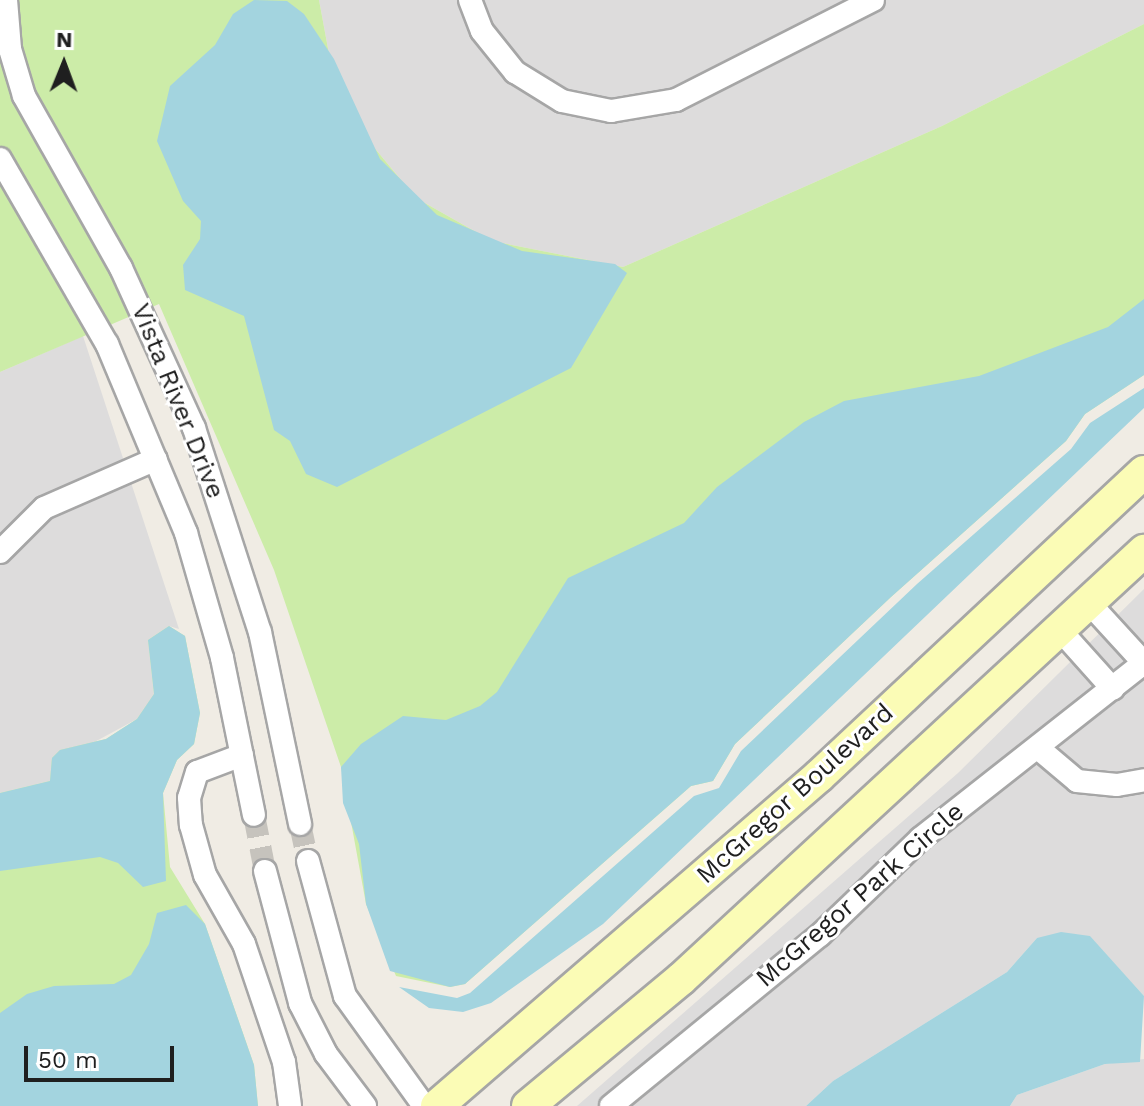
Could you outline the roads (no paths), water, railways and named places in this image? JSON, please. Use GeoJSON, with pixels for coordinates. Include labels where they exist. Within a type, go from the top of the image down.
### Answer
{"type":"FeatureCollection","features":[{"type":"Feature","properties":{"kind":"main road","name":"McGregor Boulevard"},"geometry":{"type":"LineString","coordinates":[[437,1106],[819,776],[1144,472]]}},
{"type":"Feature","properties":{"kind":"main road"},"geometry":{"type":"LineString","coordinates":[[528,1106],[681,979],[1144,551]]}},
{"type":"Feature","properties":{"kind":"street","name":"Vista River Drive"},"geometry":{"type":"LineString","coordinates":[[6,0],[10,49],[24,96],[127,280],[199,442],[260,632],[300,824]]}},
{"type":"Feature","properties":{"kind":"street"},"geometry":{"type":"LineString","coordinates":[[470,0],[482,31],[515,72],[562,101],[611,111],[676,100],[873,0]]}},
{"type":"Feature","properties":{"kind":"street","name":"Vista River Drive"},"geometry":{"type":"LineString","coordinates":[[0,159],[107,344],[156,459],[205,594],[254,815]]}},
{"type":"Feature","properties":{"kind":"street"},"geometry":{"type":"LineString","coordinates":[[0,552],[44,508],[156,459]]}},
{"type":"Feature","properties":{"kind":"street","name":"McGregor Park Circle"},"geometry":{"type":"LineString","coordinates":[[611,1106],[820,935],[920,839],[1144,663],[1089,603]]}},
{"type":"Feature","properties":{"kind":"street"},"geometry":{"type":"LineString","coordinates":[[1060,630],[1113,689]]}},
{"type":"Feature","properties":{"kind":"street"},"geometry":{"type":"LineString","coordinates":[[1038,748],[1077,781],[1117,785],[1144,780]]}},
{"type":"Feature","properties":{"kind":"street"},"geometry":{"type":"LineString","coordinates":[[242,755],[197,772],[189,798],[191,825],[205,875],[249,958],[284,1062],[290,1106]]}},
{"type":"Feature","properties":{"kind":"street"},"geometry":{"type":"LineString","coordinates":[[308,861],[345,996],[424,1106]]}},
{"type":"Feature","properties":{"kind":"street"},"geometry":{"type":"LineString","coordinates":[[265,871],[300,1003],[326,1054],[365,1106]]}},
{"type":"Feature","properties":{"kind":"water"},"geometry":{"type":"Polygon","coordinates":[[[254,0],[287,1],[304,14],[334,59],[380,159],[437,215],[522,251],[615,264],[627,273],[571,368],[337,487],[306,474],[290,441],[274,430],[244,316],[185,290],[183,265],[200,239],[201,221],[183,201],[157,141],[170,86],[215,45],[233,14],[254,0]]]}},
{"type":"Feature","properties":{"kind":"water"},"geometry":{"type":"Polygon","coordinates":[[[1144,299],[1144,375],[1085,414],[1066,441],[891,597],[735,744],[713,781],[691,786],[465,984],[450,987],[390,971],[366,904],[359,844],[343,803],[341,767],[361,744],[403,716],[446,720],[480,706],[497,692],[568,578],[684,523],[717,487],[804,422],[844,401],[979,376],[1108,327],[1144,299]]]}},
{"type":"Feature","properties":{"kind":"water"},"geometry":{"type":"Polygon","coordinates":[[[1144,388],[1144,408],[603,924],[491,1003],[463,1012],[429,1008],[399,987],[457,998],[470,993],[694,796],[719,788],[741,751],[917,584],[1071,449],[1090,423],[1144,388]]]}},
{"type":"Feature","properties":{"kind":"water"},"geometry":{"type":"Polygon","coordinates":[[[169,626],[185,636],[200,713],[194,744],[177,760],[163,793],[166,881],[143,887],[118,863],[100,857],[0,871],[0,793],[50,781],[52,758],[60,750],[106,739],[137,719],[154,694],[148,640],[169,626]]]}},
{"type":"Feature","properties":{"kind":"water"},"geometry":{"type":"Polygon","coordinates":[[[186,905],[205,924],[254,1065],[258,1106],[0,1106],[0,1013],[27,994],[54,986],[114,984],[131,975],[149,944],[157,913],[186,905]]]}},
{"type":"Feature","properties":{"kind":"water"},"geometry":{"type":"Polygon","coordinates":[[[1061,932],[1090,936],[1144,996],[1140,1062],[1105,1064],[1017,1095],[1010,1106],[806,1106],[833,1081],[1007,972],[1037,938],[1061,932]]]}},
{"type":"Feature","properties":{"kind":"tunnel"},"geometry":{"type":"LineString","coordinates":[[254,815],[265,871]]}},
{"type":"Feature","properties":{"kind":"tunnel"},"geometry":{"type":"LineString","coordinates":[[300,824],[308,861]]}}]}
